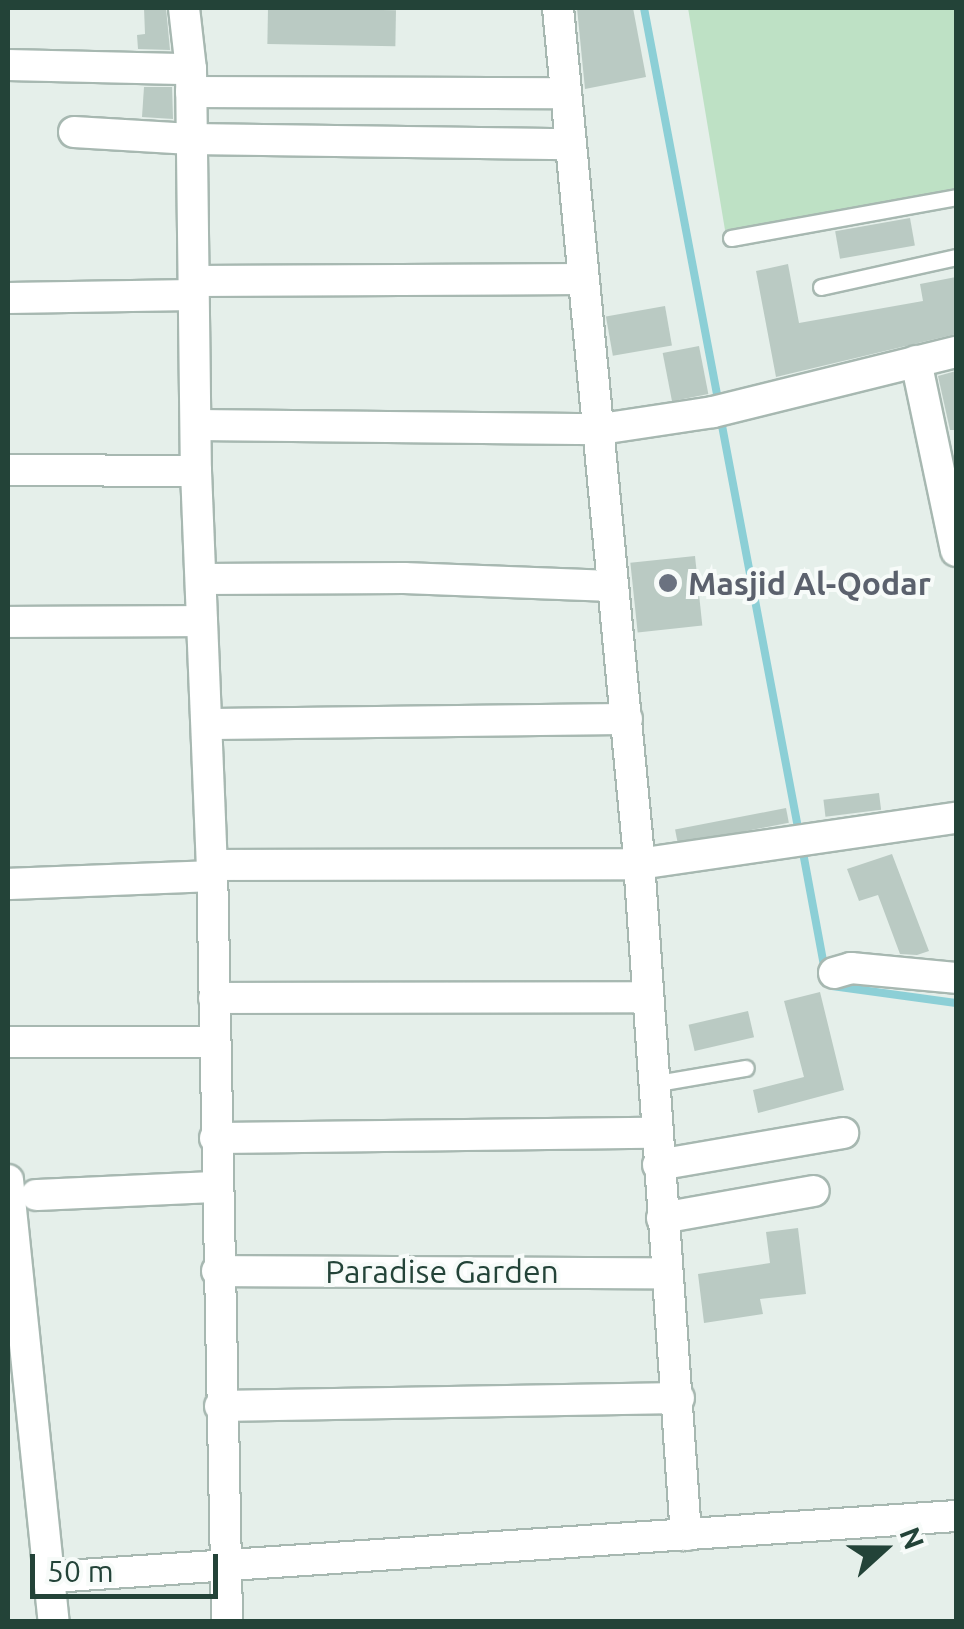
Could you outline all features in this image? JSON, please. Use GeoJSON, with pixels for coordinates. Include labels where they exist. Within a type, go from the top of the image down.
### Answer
{"type":"FeatureCollection","features":[{"type":"Feature","properties":{"kind":"street"},"geometry":{"type":"LineString","coordinates":[[184,8],[191,80],[196,471],[212,870],[215,1187],[227,1622]]}},
{"type":"Feature","properties":{"kind":"street"},"geometry":{"type":"LineString","coordinates":[[558,8],[640,864],[655,1134],[679,1398],[686,1535]]}},
{"type":"Feature","properties":{"kind":"street"},"geometry":{"type":"LineString","coordinates":[[8,65],[191,80],[566,93]]}},
{"type":"Feature","properties":{"kind":"street"},"geometry":{"type":"LineString","coordinates":[[74,132],[191,138],[569,144]]}},
{"type":"Feature","properties":{"kind":"street"},"geometry":{"type":"LineString","coordinates":[[8,298],[194,288],[582,279]]}},
{"type":"Feature","properties":{"kind":"street"},"geometry":{"type":"LineString","coordinates":[[197,425],[601,429],[726,408],[956,352]]}},
{"type":"Feature","properties":{"kind":"street"},"geometry":{"type":"LineString","coordinates":[[916,361],[956,551]]}},
{"type":"Feature","properties":{"kind":"street"},"geometry":{"type":"LineString","coordinates":[[8,470],[196,471]]}},
{"type":"Feature","properties":{"kind":"street"},"geometry":{"type":"LineString","coordinates":[[201,579],[404,578],[612,586]]}},
{"type":"Feature","properties":{"kind":"street"},"geometry":{"type":"LineString","coordinates":[[8,622],[202,622]]}},
{"type":"Feature","properties":{"kind":"street"},"geometry":{"type":"LineString","coordinates":[[208,724],[627,718]]}},
{"type":"Feature","properties":{"kind":"street"},"geometry":{"type":"LineString","coordinates":[[8,884],[212,870],[640,864],[956,818]]}},
{"type":"Feature","properties":{"kind":"street"},"geometry":{"type":"LineString","coordinates":[[834,974],[851,968],[956,978]]}},
{"type":"Feature","properties":{"kind":"street"},"geometry":{"type":"LineString","coordinates":[[214,998],[646,997]]}},
{"type":"Feature","properties":{"kind":"street"},"geometry":{"type":"LineString","coordinates":[[8,1042],[214,1042]]}},
{"type":"Feature","properties":{"kind":"street"},"geometry":{"type":"LineString","coordinates":[[658,1165],[843,1133]]}},
{"type":"Feature","properties":{"kind":"street"},"geometry":{"type":"LineString","coordinates":[[215,1138],[655,1134]]}},
{"type":"Feature","properties":{"kind":"street"},"geometry":{"type":"LineString","coordinates":[[8,1180],[18,1392],[52,1578],[54,1622]]}},
{"type":"Feature","properties":{"kind":"street"},"geometry":{"type":"LineString","coordinates":[[36,1195],[215,1187]]}},
{"type":"Feature","properties":{"kind":"street"},"geometry":{"type":"LineString","coordinates":[[662,1218],[814,1191]]}},
{"type":"Feature","properties":{"kind":"street","name":"Paradise Garden"},"geometry":{"type":"LineString","coordinates":[[217,1271],[667,1273]]}},
{"type":"Feature","properties":{"kind":"street"},"geometry":{"type":"LineString","coordinates":[[220,1406],[679,1398]]}},
{"type":"Feature","properties":{"kind":"street"},"geometry":{"type":"LineString","coordinates":[[52,1578],[948,1517]]}},
{"type":"Feature","properties":{"kind":"lane"},"geometry":{"type":"LineString","coordinates":[[731,238],[956,197]]}},
{"type":"Feature","properties":{"kind":"lane"},"geometry":{"type":"LineString","coordinates":[[821,287],[956,258]]}},
{"type":"Feature","properties":{"kind":"lane"},"geometry":{"type":"LineString","coordinates":[[652,1084],[746,1068]]}},
{"type":"Feature","properties":{"kind":"green space"},"geometry":{"type":"Polygon","coordinates":[[[688,8],[956,8],[956,192],[725,230],[688,8]]]}},
{"type":"Feature","properties":{"kind":"building"},"geometry":{"type":"Polygon","coordinates":[[[144,8],[166,8],[170,50],[138,49],[137,35],[145,34],[144,8]]]}},
{"type":"Feature","properties":{"kind":"building"},"geometry":{"type":"Polygon","coordinates":[[[268,8],[396,10],[395,46],[267,44],[268,8]]]}},
{"type":"Feature","properties":{"kind":"building"},"geometry":{"type":"Polygon","coordinates":[[[577,8],[633,8],[646,77],[585,89],[577,8]]]}},
{"type":"Feature","properties":{"kind":"building"},"geometry":{"type":"Polygon","coordinates":[[[144,87],[172,87],[173,119],[142,117],[144,87]]]}},
{"type":"Feature","properties":{"kind":"building"},"geometry":{"type":"Polygon","coordinates":[[[910,218],[915,246],[840,259],[835,231],[910,218]]]}},
{"type":"Feature","properties":{"kind":"building"},"geometry":{"type":"Polygon","coordinates":[[[788,264],[799,323],[923,301],[920,284],[956,277],[956,334],[776,377],[756,271],[788,264]]]}},
{"type":"Feature","properties":{"kind":"building"},"geometry":{"type":"Polygon","coordinates":[[[665,306],[672,345],[613,356],[606,316],[665,306]]]}},
{"type":"Feature","properties":{"kind":"building"},"geometry":{"type":"Polygon","coordinates":[[[699,346],[708,394],[672,401],[663,353],[699,346]]]}},
{"type":"Feature","properties":{"kind":"building"},"geometry":{"type":"Polygon","coordinates":[[[956,371],[956,430],[950,430],[938,376],[956,371]]]}},
{"type":"Feature","properties":{"kind":"building"},"geometry":{"type":"Polygon","coordinates":[[[695,556],[702,626],[638,632],[630,563],[695,556]]]}},
{"type":"Feature","properties":{"kind":"building"},"geometry":{"type":"Polygon","coordinates":[[[879,793],[881,810],[825,817],[823,800],[879,793]]]}},
{"type":"Feature","properties":{"kind":"building"},"geometry":{"type":"Polygon","coordinates":[[[786,808],[789,823],[678,844],[675,830],[786,808]]]}},
{"type":"Feature","properties":{"kind":"building"},"geometry":{"type":"Polygon","coordinates":[[[892,854],[929,951],[917,955],[900,954],[878,895],[859,901],[847,869],[892,854]]]}},
{"type":"Feature","properties":{"kind":"building"},"geometry":{"type":"Polygon","coordinates":[[[820,992],[844,1090],[758,1113],[753,1090],[804,1077],[784,1001],[820,992]]]}},
{"type":"Feature","properties":{"kind":"building"},"geometry":{"type":"Polygon","coordinates":[[[748,1011],[754,1037],[695,1051],[689,1025],[748,1011]]]}},
{"type":"Feature","properties":{"kind":"building"},"geometry":{"type":"Polygon","coordinates":[[[798,1228],[806,1294],[760,1299],[763,1314],[704,1323],[698,1274],[770,1263],[766,1232],[798,1228]]]}},
{"type":"Feature","properties":{"kind":"waterway"},"geometry":{"type":"LineString","coordinates":[[644,8],[718,401]]}},
{"type":"Feature","properties":{"kind":"waterway"},"geometry":{"type":"LineString","coordinates":[[720,415],[799,834]]}},
{"type":"Feature","properties":{"kind":"waterway"},"geometry":{"type":"LineString","coordinates":[[802,847],[825,971]]}},
{"type":"Feature","properties":{"kind":"waterway"},"geometry":{"type":"LineString","coordinates":[[832,986],[956,1003]]}},
{"type":"Feature","properties":{"kind":"place","name":"Masjid Al-Qodar"},"geometry":{"type":"Point","coordinates":[668,583]}}]}
